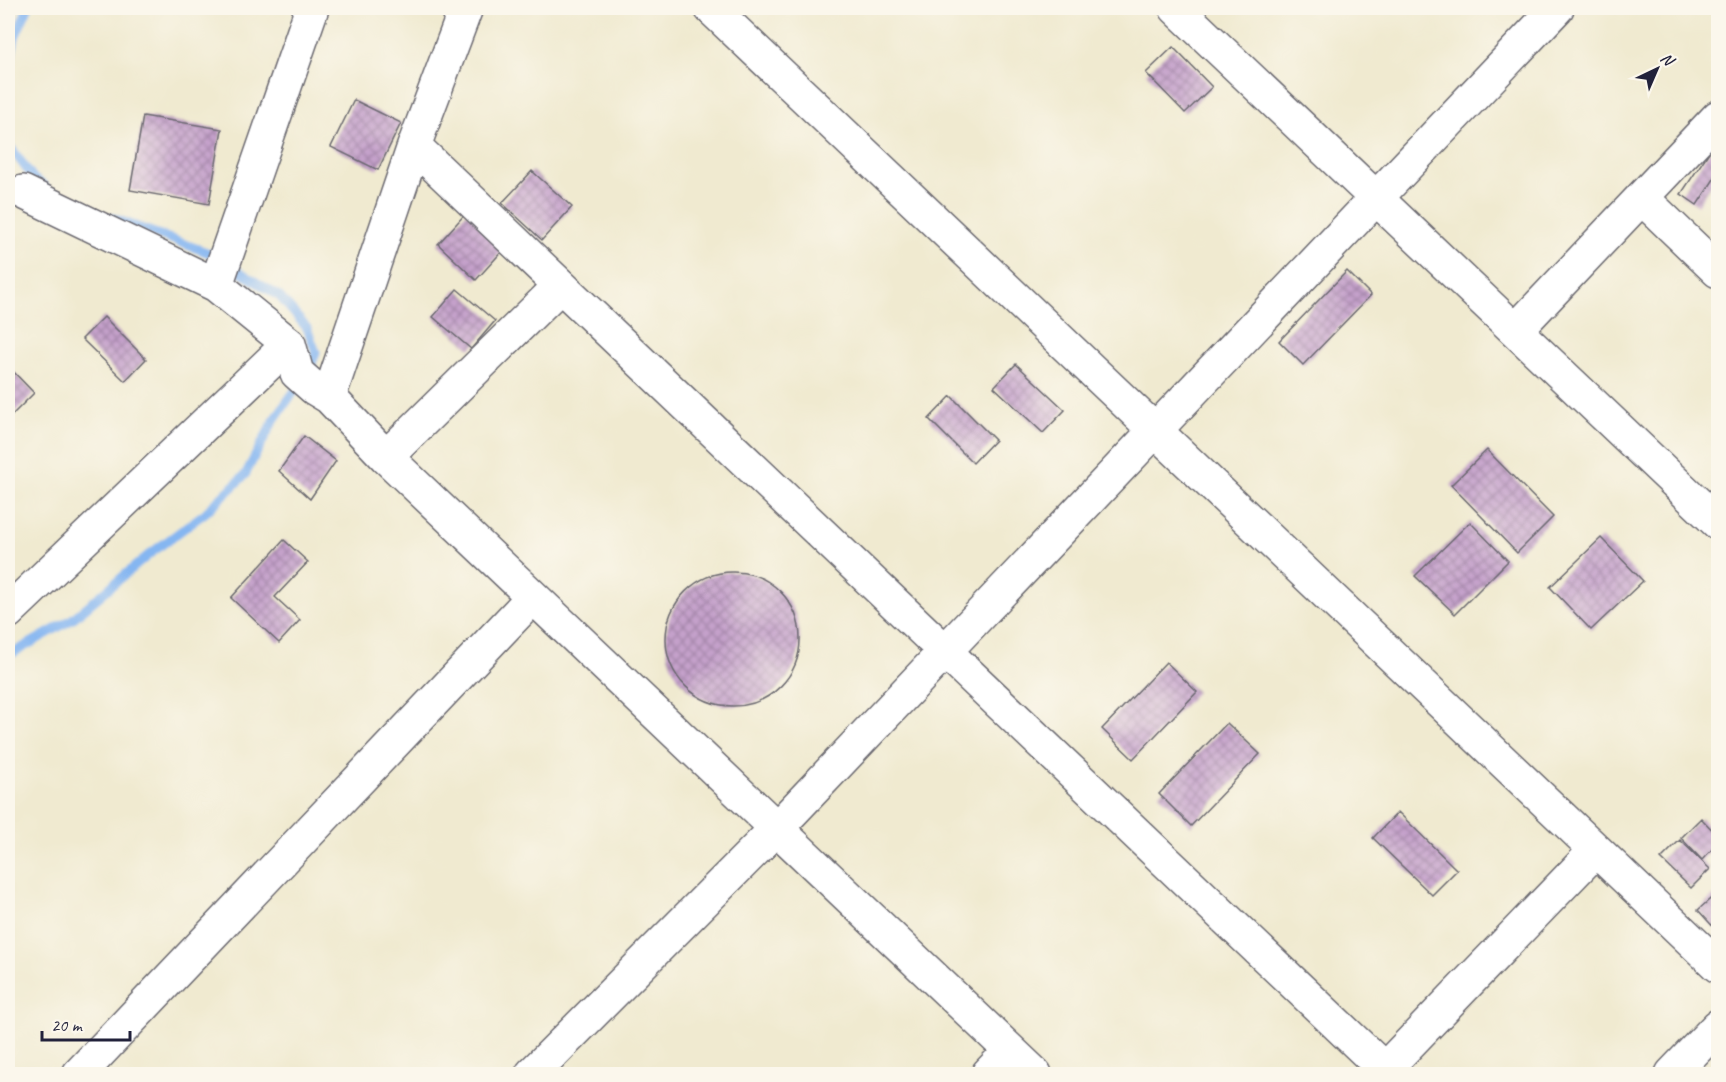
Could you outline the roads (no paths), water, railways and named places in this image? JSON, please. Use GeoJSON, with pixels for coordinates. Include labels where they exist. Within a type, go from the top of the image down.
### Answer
{"type":"FeatureCollection","features":[{"type":"Feature","properties":{"kind":"street"},"geometry":{"type":"LineString","coordinates":[[216,285],[312,8]]}},
{"type":"Feature","properties":{"kind":"street"},"geometry":{"type":"LineString","coordinates":[[8,612],[307,375],[414,146],[466,8]]}},
{"type":"Feature","properties":{"kind":"street"},"geometry":{"type":"LineString","coordinates":[[711,8],[1719,966]]}},
{"type":"Feature","properties":{"kind":"street"},"geometry":{"type":"LineString","coordinates":[[1176,8],[1719,523]]}},
{"type":"Feature","properties":{"kind":"street"},"geometry":{"type":"LineString","coordinates":[[532,1074],[776,829],[1557,8]]}},
{"type":"Feature","properties":{"kind":"street"},"geometry":{"type":"LineString","coordinates":[[1516,330],[1719,117]]}},
{"type":"Feature","properties":{"kind":"street"},"geometry":{"type":"LineString","coordinates":[[414,146],[1383,1072],[1596,850]]}},
{"type":"Feature","properties":{"kind":"street"},"geometry":{"type":"LineString","coordinates":[[23,192],[216,285],[307,375],[386,458],[776,829],[999,1063],[1035,1074]]}},
{"type":"Feature","properties":{"kind":"street"},"geometry":{"type":"LineString","coordinates":[[1642,198],[1719,270]]}},
{"type":"Feature","properties":{"kind":"street"},"geometry":{"type":"LineString","coordinates":[[386,458],[560,286]]}},
{"type":"Feature","properties":{"kind":"street"},"geometry":{"type":"LineString","coordinates":[[79,1074],[533,597]]}},
{"type":"Feature","properties":{"kind":"street"},"geometry":{"type":"LineString","coordinates":[[1672,1074],[1719,1026]]}},
{"type":"Feature","properties":{"kind":"waterway"},"geometry":{"type":"LineString","coordinates":[[8,71],[15,37],[28,8]]}},
{"type":"Feature","properties":{"kind":"waterway"},"geometry":{"type":"LineString","coordinates":[[8,139],[8,144],[34,179],[44,185]]}},
{"type":"Feature","properties":{"kind":"waterway"},"geometry":{"type":"LineString","coordinates":[[113,218],[212,254]]}},
{"type":"Feature","properties":{"kind":"waterway"},"geometry":{"type":"LineString","coordinates":[[8,656],[71,620],[151,553],[205,513],[245,475],[274,420],[310,369],[316,352],[307,328],[279,296],[232,267]]}}]}
